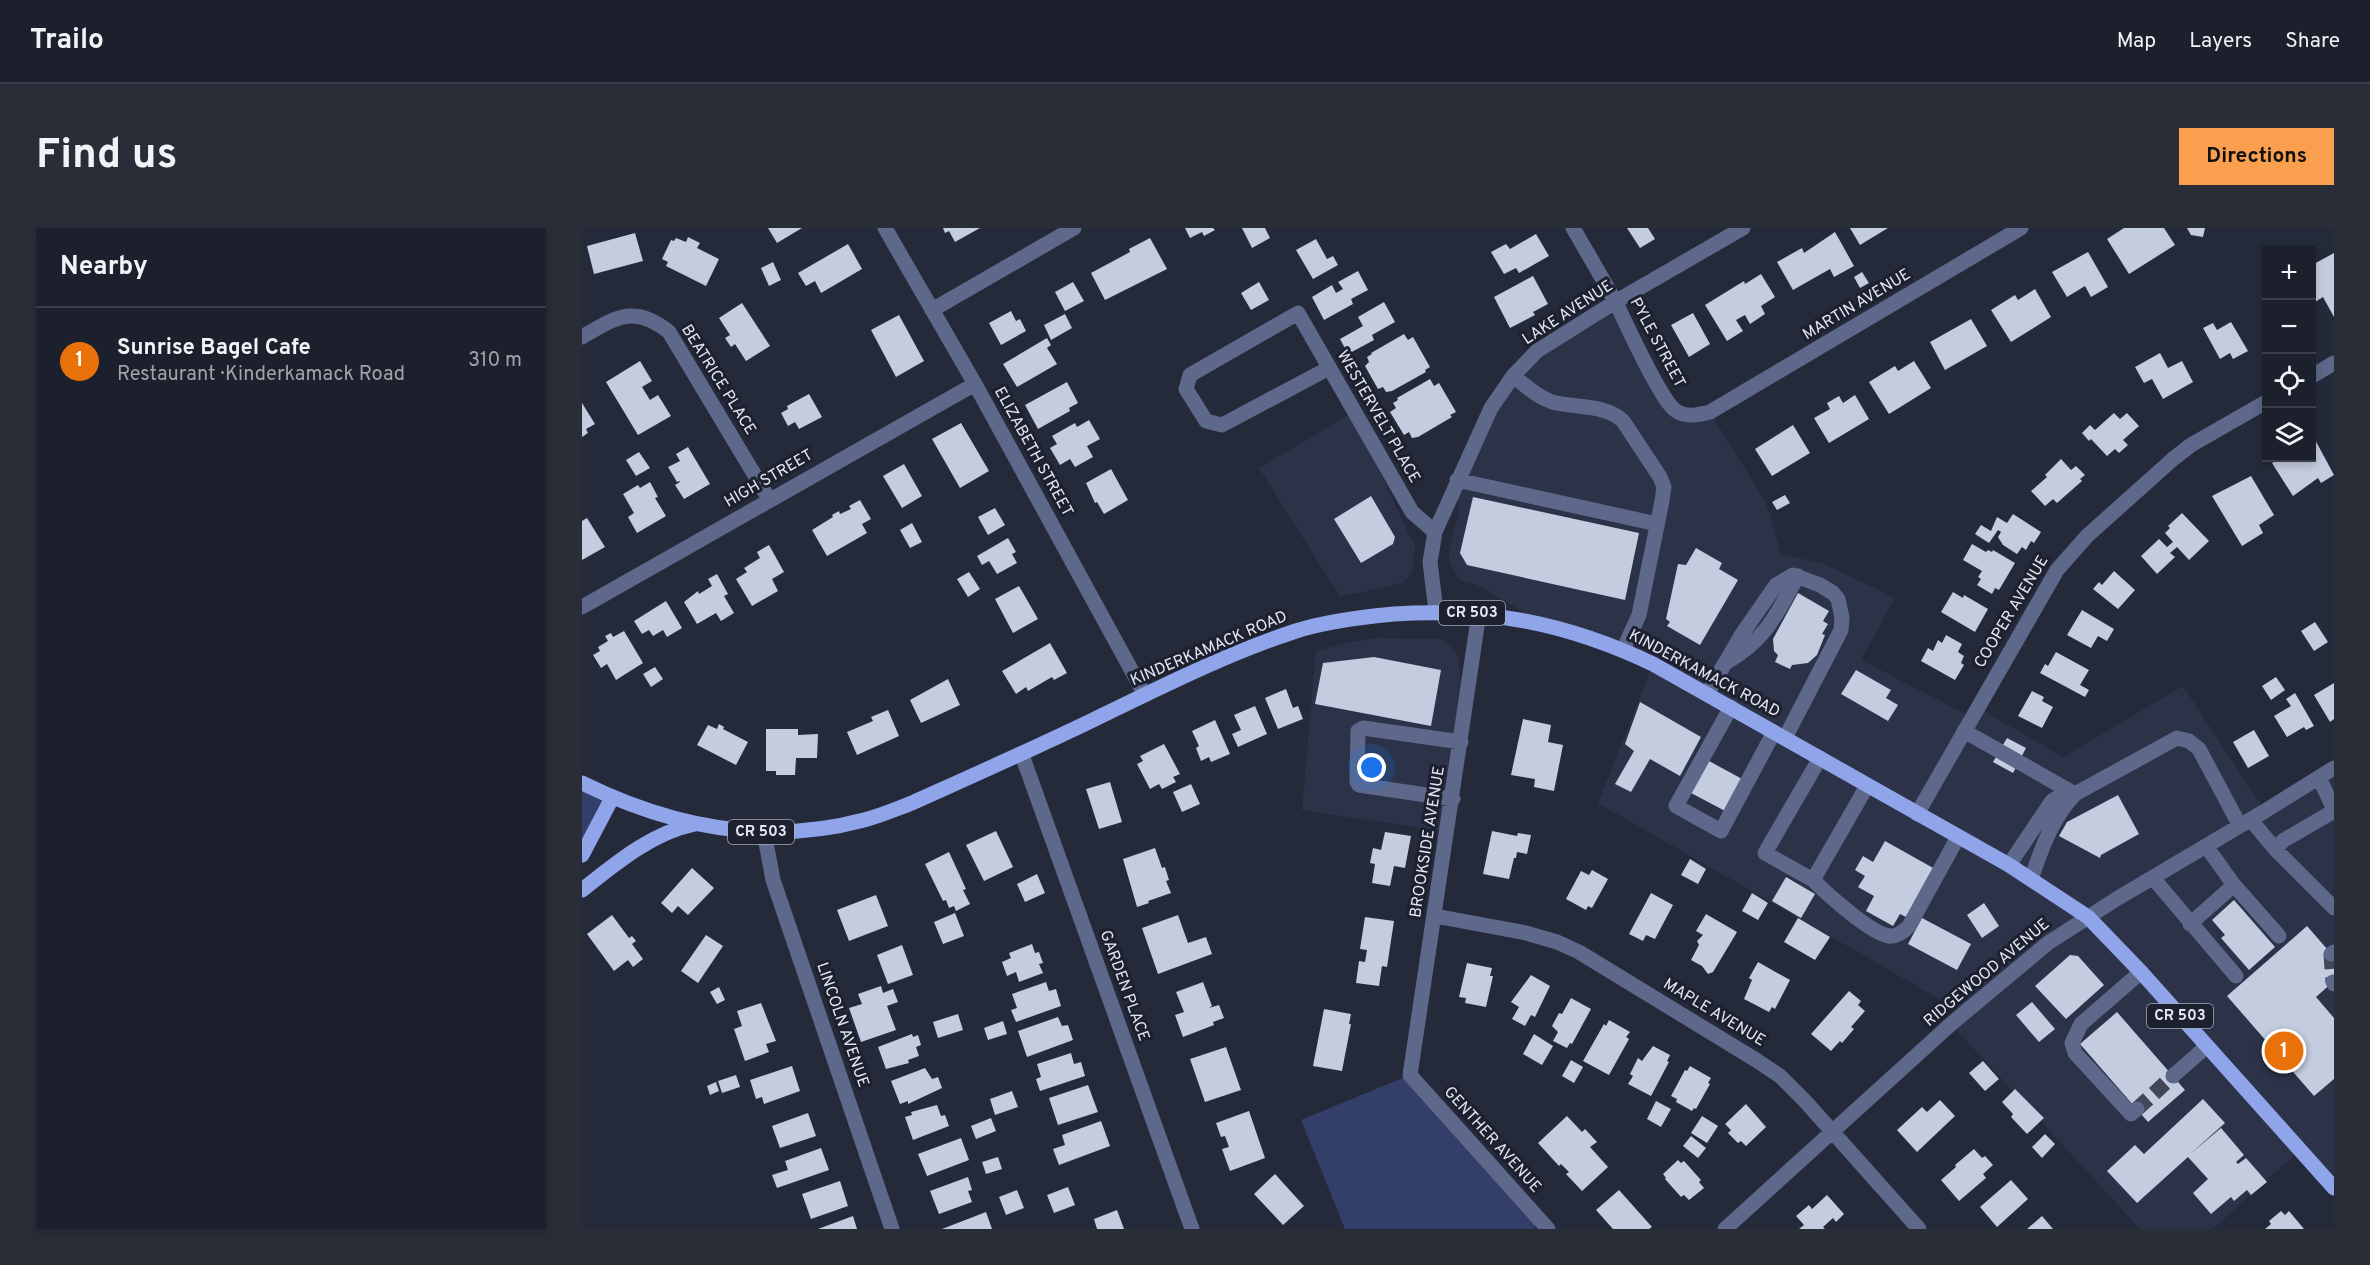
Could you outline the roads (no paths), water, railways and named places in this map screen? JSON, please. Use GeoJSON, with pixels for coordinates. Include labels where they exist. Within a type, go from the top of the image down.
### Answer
{"type":"FeatureCollection","features":[{"type":"Feature","properties":{"kind":"main road","name":"KINDERKAMACK ROAD"},"geometry":{"type":"LineString","coordinates":[[582,783],[612,798],[695,824],[719,829],[764,832],[800,830],[863,820],[912,803],[1022,754],[1145,695],[1237,654],[1297,631],[1370,616],[1436,611],[1479,613],[1546,625],[1592,637],[1623,650],[1707,694],[2009,865],[2088,916],[2334,1188]]}},
{"type":"Feature","properties":{"kind":"main road"},"geometry":{"type":"LineString","coordinates":[[582,855],[612,798]]}},
{"type":"Feature","properties":{"kind":"main road"},"geometry":{"type":"LineString","coordinates":[[582,890],[646,843],[671,831],[695,824]]}},
{"type":"Feature","properties":{"kind":"street","name":"ELIZABETH STREET"},"geometry":{"type":"LineString","coordinates":[[885,228],[975,384],[1145,695]]}},
{"type":"Feature","properties":{"kind":"street"},"geometry":{"type":"LineString","coordinates":[[932,310],[1074,228]]}},
{"type":"Feature","properties":{"kind":"street","name":"PYLE STREET"},"geometry":{"type":"LineString","coordinates":[[1573,228],[1673,409],[1683,415],[1710,412]]}},
{"type":"Feature","properties":{"kind":"street","name":"LAKE AVENUE"},"geometry":{"type":"LineString","coordinates":[[1436,611],[1430,562],[1435,532],[1491,408],[1513,376],[1537,351],[1615,302],[1743,228]]}},
{"type":"Feature","properties":{"kind":"street","name":"MARTIN AVENUE"},"geometry":{"type":"LineString","coordinates":[[1710,412],[2021,228]]}},
{"type":"Feature","properties":{"kind":"street","name":"WESTERVELT PLACE"},"geometry":{"type":"LineString","coordinates":[[1329,368],[1222,425],[1206,421],[1186,388],[1190,375],[1298,313],[1412,512],[1435,532]]}},
{"type":"Feature","properties":{"kind":"street","name":"BEATRICE PLACE"},"geometry":{"type":"LineString","coordinates":[[582,337],[611,319],[627,315],[642,316],[656,321],[669,332],[769,499]]}},
{"type":"Feature","properties":{"kind":"street"},"geometry":{"type":"LineString","coordinates":[[2316,374],[2334,363]]}},
{"type":"Feature","properties":{"kind":"street"},"geometry":{"type":"LineString","coordinates":[[1513,376],[1535,394],[1551,402],[1615,413],[1623,421],[1660,477],[1664,487],[1638,615],[1623,650]]}},
{"type":"Feature","properties":{"kind":"street","name":"HIGH STREET"},"geometry":{"type":"LineString","coordinates":[[582,607],[975,384]]}},
{"type":"Feature","properties":{"kind":"street","name":"COOPER AVENUE"},"geometry":{"type":"LineString","coordinates":[[1917,814],[2057,570],[2072,551],[2191,445],[2262,404]]}},
{"type":"Feature","properties":{"kind":"street"},"geometry":{"type":"LineString","coordinates":[[1457,480],[1657,524]]}},
{"type":"Feature","properties":{"kind":"street"},"geometry":{"type":"LineString","coordinates":[[1707,694],[1724,663],[1776,585],[1792,575],[1820,585],[1833,593],[1838,599],[1842,618],[1841,630],[1721,831],[1676,806],[1731,707]]}},
{"type":"Feature","properties":{"kind":"street","name":"BROOKSIDE AVENUE"},"geometry":{"type":"LineString","coordinates":[[1410,1075],[1479,613]]}},
{"type":"Feature","properties":{"kind":"street"},"geometry":{"type":"LineString","coordinates":[[1453,799],[1359,785],[1357,782],[1357,733],[1363,728],[1461,742]]}},
{"type":"Feature","properties":{"kind":"street"},"geometry":{"type":"LineString","coordinates":[[1964,731],[2075,794]]}},
{"type":"Feature","properties":{"kind":"street"},"geometry":{"type":"LineString","coordinates":[[2031,879],[2044,840],[2065,804],[2075,794],[2164,743],[2177,738],[2184,739],[2199,749],[2246,823],[2334,908]]}},
{"type":"Feature","properties":{"kind":"street","name":"GARDEN PLACE"},"geometry":{"type":"LineString","coordinates":[[1022,754],[1192,1229]]}},
{"type":"Feature","properties":{"kind":"street"},"geometry":{"type":"LineString","coordinates":[[1820,759],[1765,854],[1813,880],[1838,905],[1885,935],[1897,935],[1909,926],[1958,837]]}},
{"type":"Feature","properties":{"kind":"street","name":"RIDGEWOOD AVENUE"},"geometry":{"type":"LineString","coordinates":[[1725,1229],[2009,974],[2064,931],[2334,768]]}},
{"type":"Feature","properties":{"kind":"street"},"geometry":{"type":"LineString","coordinates":[[2275,849],[2290,836],[2334,810],[2319,777]]}},
{"type":"Feature","properties":{"kind":"street"},"geometry":{"type":"LineString","coordinates":[[1813,880],[1867,786]]}},
{"type":"Feature","properties":{"kind":"street"},"geometry":{"type":"LineString","coordinates":[[2009,865],[2052,801],[2062,795],[2075,794]]}},
{"type":"Feature","properties":{"kind":"street","name":"LINCOLN AVENUE"},"geometry":{"type":"LineString","coordinates":[[764,832],[773,880],[892,1229]]}},
{"type":"Feature","properties":{"kind":"street"},"geometry":{"type":"LineString","coordinates":[[2206,846],[2234,885],[2279,936]]}},
{"type":"Feature","properties":{"kind":"street"},"geometry":{"type":"LineString","coordinates":[[2153,878],[2236,976]]}},
{"type":"Feature","properties":{"kind":"street"},"geometry":{"type":"LineString","coordinates":[[2190,924],[2234,885]]}},
{"type":"Feature","properties":{"kind":"street","name":"MAPLE AVENUE"},"geometry":{"type":"LineString","coordinates":[[1435,916],[1526,933],[1557,942],[1579,952],[1734,1046],[1780,1076],[1919,1229]]}},
{"type":"Feature","properties":{"kind":"street"},"geometry":{"type":"LineString","coordinates":[[2137,1109],[2131,1114],[2075,1053],[2072,1043],[2081,1024],[2141,972]]}},
{"type":"Feature","properties":{"kind":"street"},"geometry":{"type":"LineString","coordinates":[[2173,1076],[2207,1046]]}},
{"type":"Feature","properties":{"kind":"street","name":"GENTHER AVENUE"},"geometry":{"type":"LineString","coordinates":[[1410,1075],[1548,1229]]}},
{"type":"Feature","properties":{"kind":"tunnel"},"geometry":{"type":"LineString","coordinates":[[2331,954],[2333,982]]}},
{"type":"Feature","properties":{"kind":"tunnel"},"geometry":{"type":"LineString","coordinates":[[2137,1109],[2173,1076]]}},
{"type":"Feature","properties":{"kind":"place","name":"Sunrise Bagel Cafe"},"geometry":{"type":"Point","coordinates":[2284,1051]}}]}
